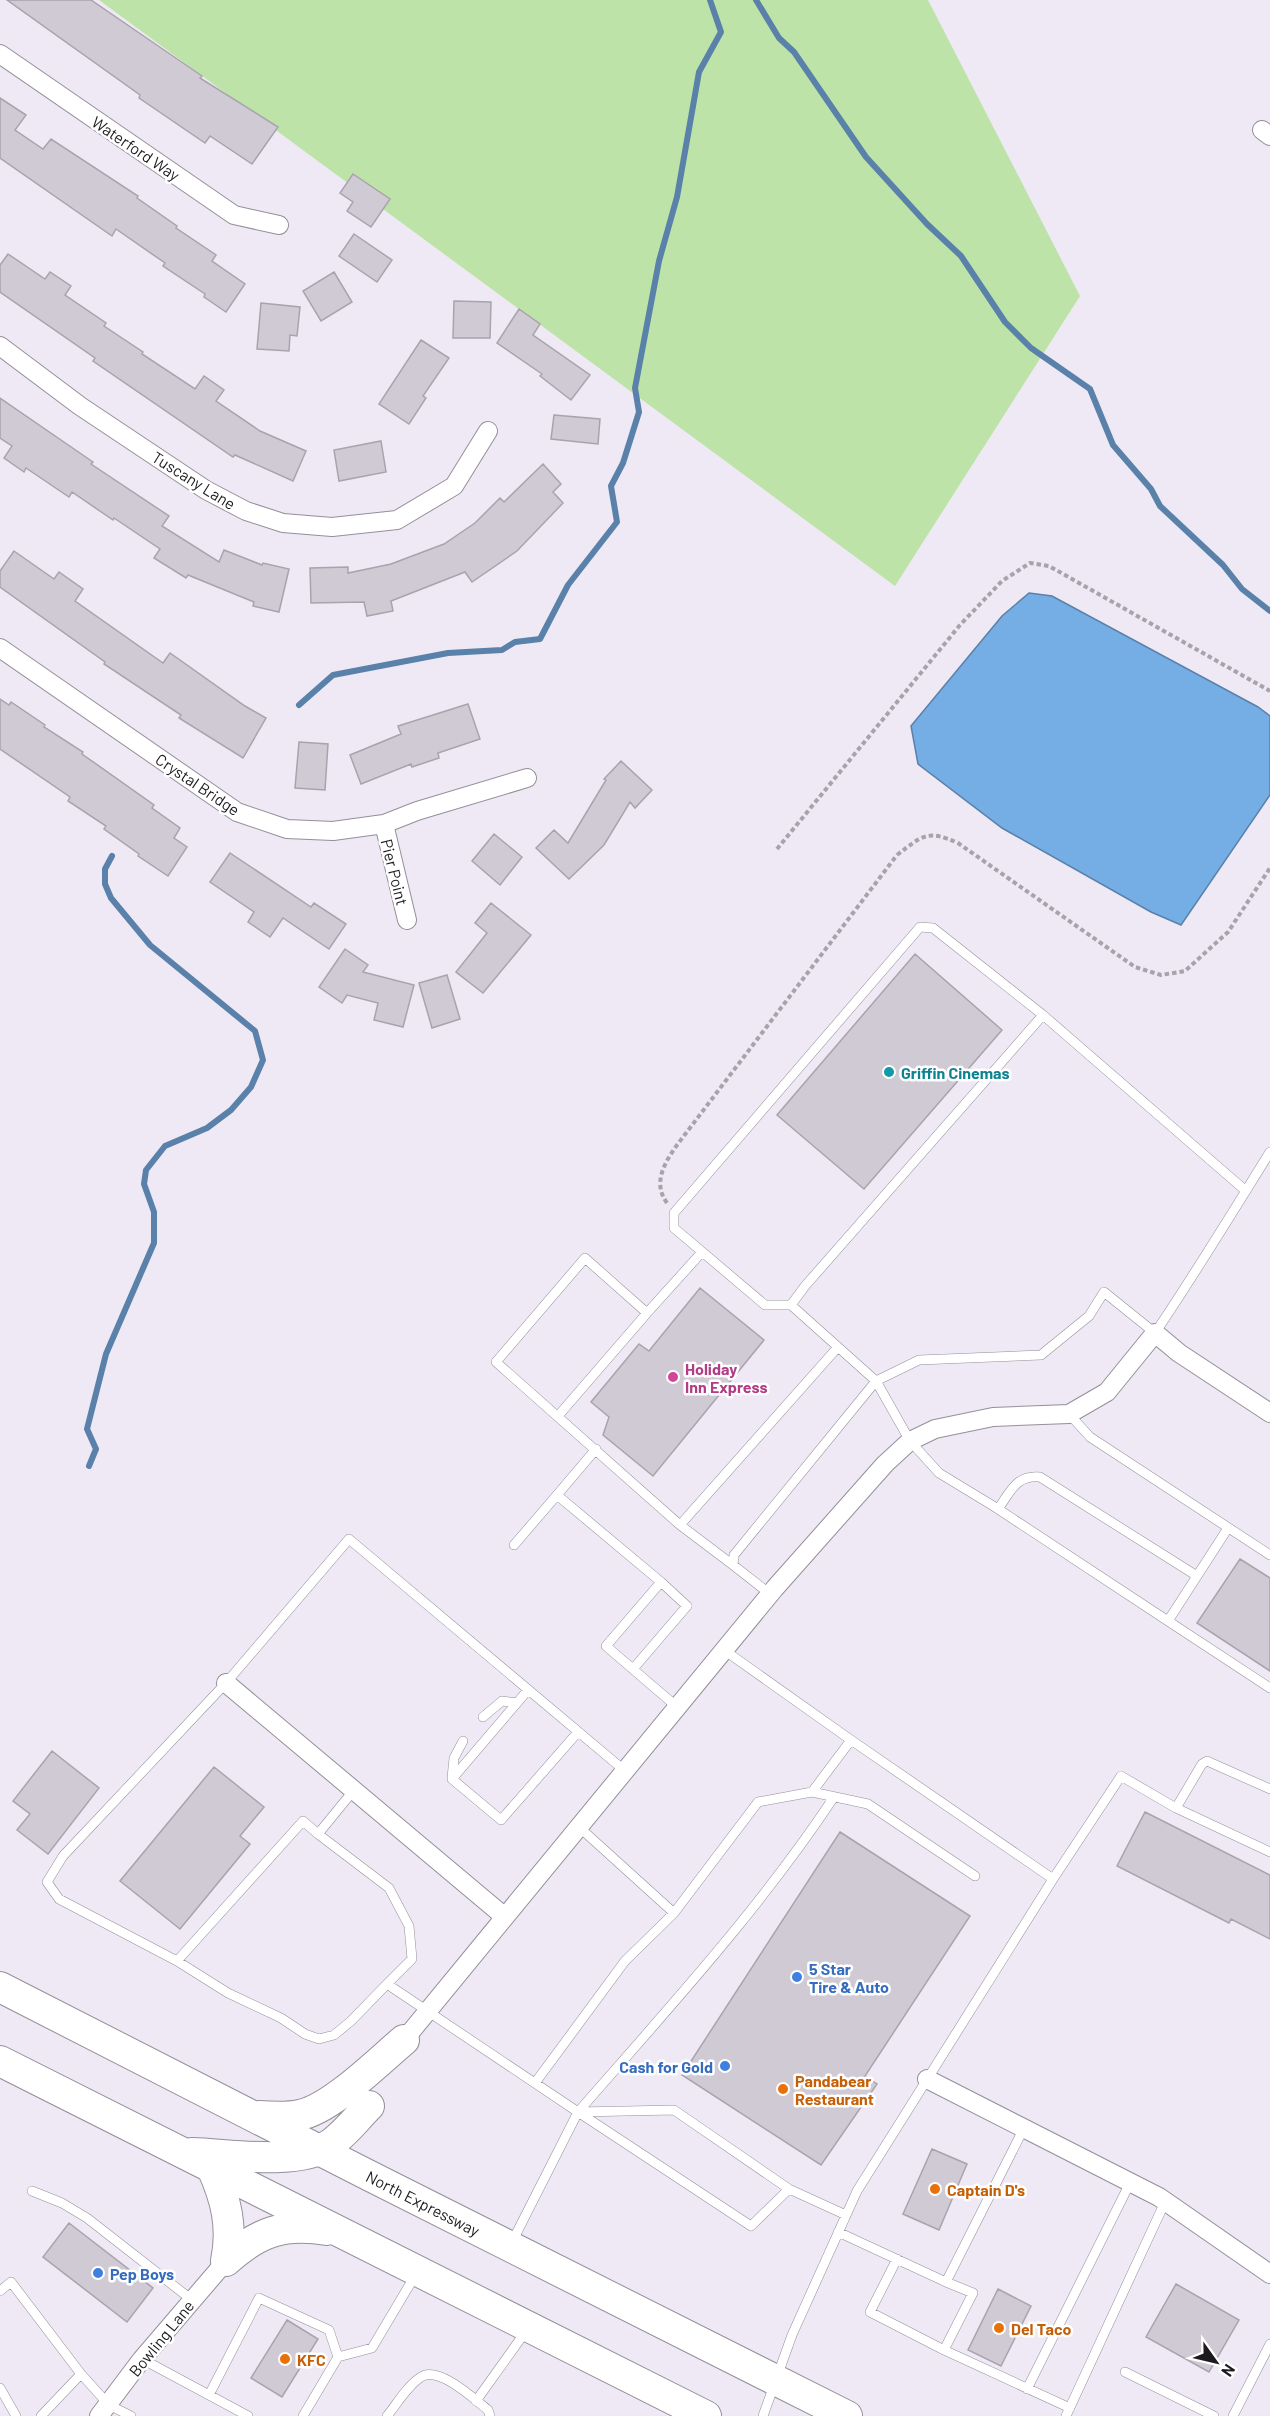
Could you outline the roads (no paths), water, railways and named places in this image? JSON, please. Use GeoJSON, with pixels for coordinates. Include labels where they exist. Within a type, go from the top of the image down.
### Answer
{"type":"FeatureCollection","features":[{"type":"Feature","properties":{"kind":"highway","name":"North Expressway"},"geometry":{"type":"LineString","coordinates":[[0,1987],[251,2116],[848,2416]]}},
{"type":"Feature","properties":{"kind":"highway"},"geometry":{"type":"LineString","coordinates":[[251,2116],[287,2117],[314,2111],[343,2091],[404,2040]]}},
{"type":"Feature","properties":{"kind":"highway"},"geometry":{"type":"LineString","coordinates":[[366,2174],[359,2154],[361,2130],[369,2106],[404,2040]]}},
{"type":"Feature","properties":{"kind":"highway"},"geometry":{"type":"LineString","coordinates":[[0,2061],[706,2416]]}},
{"type":"Feature","properties":{"kind":"highway"},"geometry":{"type":"LineString","coordinates":[[180,2153],[281,2157],[319,2150],[330,2144],[369,2106]]}},
{"type":"Feature","properties":{"kind":"highway"},"geometry":{"type":"LineString","coordinates":[[212,2168],[222,2190],[230,2231],[226,2260]]}},
{"type":"Feature","properties":{"kind":"highway"},"geometry":{"type":"LineString","coordinates":[[226,2260],[252,2240],[281,2229],[318,2229],[342,2234]]}},
{"type":"Feature","properties":{"kind":"street","name":"Waterford Way"},"geometry":{"type":"LineString","coordinates":[[0,54],[234,214],[279,225]]}},
{"type":"Feature","properties":{"kind":"street","name":"Tuscany Lane"},"geometry":{"type":"LineString","coordinates":[[0,346],[80,406],[206,490],[246,511],[283,523],[332,527],[397,520],[454,486],[488,431]]}},
{"type":"Feature","properties":{"kind":"street","name":"Crystal Bridge"},"geometry":{"type":"LineString","coordinates":[[0,648],[237,812],[287,829],[333,831],[384,824],[417,811],[527,777]]}},
{"type":"Feature","properties":{"kind":"street","name":"Pier Point"},"geometry":{"type":"LineString","coordinates":[[384,824],[407,920]]}},
{"type":"Feature","properties":{"kind":"street"},"geometry":{"type":"LineString","coordinates":[[404,2040],[770,1594],[885,1464],[910,1441],[935,1429],[993,1418],[1069,1414],[1107,1392],[1155,1333],[1179,1353],[1270,1413]]}},
{"type":"Feature","properties":{"kind":"street"},"geometry":{"type":"LineString","coordinates":[[226,1683],[505,1917]]}},
{"type":"Feature","properties":{"kind":"street"},"geometry":{"type":"LineString","coordinates":[[927,2079],[1165,2202],[1270,2274]]}},
{"type":"Feature","properties":{"kind":"street","name":"Bowling Lane"},"geometry":{"type":"LineString","coordinates":[[104,2410],[142,2359],[226,2260]]}},
{"type":"Feature","properties":{"kind":"lane"},"geometry":{"type":"LineString","coordinates":[[1246,1191],[1043,1015],[933,927],[920,927],[674,1214],[674,1228],[765,1305],[791,1305],[876,1382],[910,1441],[939,1473],[998,1509],[1270,1688]]}},
{"type":"Feature","properties":{"kind":"lane"},"geometry":{"type":"LineString","coordinates":[[791,1305],[805,1286],[1043,1015]]}},
{"type":"Feature","properties":{"kind":"lane"},"geometry":{"type":"LineString","coordinates":[[733,1565],[734,1555],[876,1382],[919,1360],[1041,1355],[1089,1316],[1104,1292],[1155,1333],[1270,1152]]}},
{"type":"Feature","properties":{"kind":"lane"},"geometry":{"type":"LineString","coordinates":[[558,1416],[702,1252]]}},
{"type":"Feature","properties":{"kind":"lane"},"geometry":{"type":"LineString","coordinates":[[647,1313],[585,1258],[496,1362],[680,1524],[770,1594]]}},
{"type":"Feature","properties":{"kind":"lane"},"geometry":{"type":"LineString","coordinates":[[680,1524],[838,1347]]}},
{"type":"Feature","properties":{"kind":"lane"},"geometry":{"type":"LineString","coordinates":[[1069,1414],[1090,1437],[1270,1555]]}},
{"type":"Feature","properties":{"kind":"lane"},"geometry":{"type":"LineString","coordinates":[[514,1545],[596,1449]]}},
{"type":"Feature","properties":{"kind":"lane"},"geometry":{"type":"LineString","coordinates":[[998,1509],[1017,1482],[1029,1476],[1041,1478],[1197,1576]]}},
{"type":"Feature","properties":{"kind":"lane"},"geometry":{"type":"LineString","coordinates":[[557,1495],[687,1606],[633,1669]]}},
{"type":"Feature","properties":{"kind":"lane"},"geometry":{"type":"LineString","coordinates":[[1168,1621],[1228,1528]]}},
{"type":"Feature","properties":{"kind":"lane"},"geometry":{"type":"LineString","coordinates":[[177,1960],[303,1821],[389,1888],[409,1926],[412,1959],[351,2021],[334,2035],[319,2039],[305,2034],[281,2018],[228,1993],[177,1960],[59,1899],[47,1882],[63,1856],[226,1683],[349,1539],[625,1771]]}},
{"type":"Feature","properties":{"kind":"lane"},"geometry":{"type":"LineString","coordinates":[[661,1582],[606,1646],[677,1707]]}},
{"type":"Feature","properties":{"kind":"lane"},"geometry":{"type":"LineString","coordinates":[[724,1650],[1053,1879]]}},
{"type":"Feature","properties":{"kind":"lane"},"geometry":{"type":"LineString","coordinates":[[452,1779],[528,1690]]}},
{"type":"Feature","properties":{"kind":"lane"},"geometry":{"type":"LineString","coordinates":[[483,1718],[502,1701],[517,1703]]}},
{"type":"Feature","properties":{"kind":"lane"},"geometry":{"type":"LineString","coordinates":[[452,1779],[501,1820],[578,1732]]}},
{"type":"Feature","properties":{"kind":"lane"},"geometry":{"type":"LineString","coordinates":[[812,1792],[851,1740]]}},
{"type":"Feature","properties":{"kind":"lane"},"geometry":{"type":"LineString","coordinates":[[452,1779],[454,1758],[463,1741]]}},
{"type":"Feature","properties":{"kind":"lane"},"geometry":{"type":"LineString","coordinates":[[1176,1808],[1202,1764],[1207,1761],[1270,1789]]}},
{"type":"Feature","properties":{"kind":"lane"},"geometry":{"type":"LineString","coordinates":[[762,2416],[792,2335],[857,2192],[1053,1879],[1121,1776],[1176,1808],[1270,1852]]}},
{"type":"Feature","properties":{"kind":"lane"},"geometry":{"type":"LineString","coordinates":[[318,1834],[354,1790]]}},
{"type":"Feature","properties":{"kind":"lane"},"geometry":{"type":"LineString","coordinates":[[535,2083],[626,1960],[674,1913],[758,1802],[812,1792],[868,1804],[975,1876]]}},
{"type":"Feature","properties":{"kind":"lane"},"geometry":{"type":"LineString","coordinates":[[510,2247],[578,2112],[759,1902],[834,1797]]}},
{"type":"Feature","properties":{"kind":"lane"},"geometry":{"type":"LineString","coordinates":[[579,1827],[674,1913]]}},
{"type":"Feature","properties":{"kind":"lane"},"geometry":{"type":"LineString","coordinates":[[387,1984],[751,2226],[789,2189]]}},
{"type":"Feature","properties":{"kind":"lane"},"geometry":{"type":"LineString","coordinates":[[578,2112],[674,2110],[789,2189],[846,2215]]}},
{"type":"Feature","properties":{"kind":"lane"},"geometry":{"type":"LineString","coordinates":[[946,2282],[1024,2128]]}},
{"type":"Feature","properties":{"kind":"lane"},"geometry":{"type":"LineString","coordinates":[[1027,2389],[1131,2183]]}},
{"type":"Feature","properties":{"kind":"lane"},"geometry":{"type":"LineString","coordinates":[[32,2191],[62,2203],[87,2218],[192,2300]]}},
{"type":"Feature","properties":{"kind":"lane"},"geometry":{"type":"LineString","coordinates":[[897,2259],[870,2312],[1027,2389],[1068,2412],[1165,2202]]}},
{"type":"Feature","properties":{"kind":"lane"},"geometry":{"type":"LineString","coordinates":[[838,2232],[973,2293],[944,2350]]}},
{"type":"Feature","properties":{"kind":"lane"},"geometry":{"type":"LineString","coordinates":[[303,2416],[338,2357],[372,2348],[417,2272]]}},
{"type":"Feature","properties":{"kind":"lane"},"geometry":{"type":"LineString","coordinates":[[0,2291],[11,2282],[81,2374],[104,2410],[131,2416]]}},
{"type":"Feature","properties":{"kind":"lane"},"geometry":{"type":"LineString","coordinates":[[210,2396],[259,2298],[329,2330],[338,2357]]}},
{"type":"Feature","properties":{"kind":"lane"},"geometry":{"type":"LineString","coordinates":[[476,2401],[529,2327]]}},
{"type":"Feature","properties":{"kind":"lane"},"geometry":{"type":"LineString","coordinates":[[1233,2416],[1270,2344]]}},
{"type":"Feature","properties":{"kind":"lane"},"geometry":{"type":"LineString","coordinates":[[142,2359],[248,2416]]}},
{"type":"Feature","properties":{"kind":"lane"},"geometry":{"type":"LineString","coordinates":[[1125,2372],[1214,2416]]}},
{"type":"Feature","properties":{"kind":"lane"},"geometry":{"type":"LineString","coordinates":[[387,2416],[422,2376],[432,2373],[446,2378],[488,2410],[490,2416]]}},
{"type":"Feature","properties":{"kind":"lane"},"geometry":{"type":"LineString","coordinates":[[41,2416],[81,2374]]}},
{"type":"Feature","properties":{"kind":"lane"},"geometry":{"type":"LineString","coordinates":[[0,2388],[16,2416]]}},
{"type":"Feature","properties":{"kind":"water"},"geometry":{"type":"Polygon","coordinates":[[[1029,593],[1052,596],[1258,707],[1270,716],[1270,795],[1181,925],[1151,912],[1002,828],[918,764],[911,726],[1002,616],[1029,593]]]}},
{"type":"Feature","properties":{"kind":"waterway"},"geometry":{"type":"LineString","coordinates":[[299,705],[333,675],[448,653],[502,650],[515,642],[540,639],[568,585],[617,522],[611,486],[623,463],[639,412],[635,388],[659,261],[677,197],[699,72],[721,32],[710,0]]}},
{"type":"Feature","properties":{"kind":"waterway"},"geometry":{"type":"LineString","coordinates":[[756,0],[779,38],[794,52],[866,157],[927,224],[961,256],[1005,322],[1031,348],[1090,389],[1113,445],[1151,489],[1160,506],[1223,565],[1242,589],[1270,611]]}},
{"type":"Feature","properties":{"kind":"waterway"},"geometry":{"type":"LineString","coordinates":[[89,1466],[96,1449],[87,1429],[106,1354],[154,1243],[154,1212],[144,1184],[146,1170],[165,1146],[207,1128],[231,1110],[251,1087],[263,1060],[255,1031],[150,945],[111,898],[105,884],[105,869],[112,856]]}},
{"type":"Feature","properties":{"kind":"place","name":"Griffin Cinemas"},"geometry":{"type":"Point","coordinates":[889,1072]}},
{"type":"Feature","properties":{"kind":"place","name":"Holiday Inn Express"},"geometry":{"type":"Point","coordinates":[673,1377]}},
{"type":"Feature","properties":{"kind":"place","name":"5 Star Tire & Auto"},"geometry":{"type":"Point","coordinates":[797,1977]}},
{"type":"Feature","properties":{"kind":"place","name":"Cash for Gold"},"geometry":{"type":"Point","coordinates":[725,2066]}},
{"type":"Feature","properties":{"kind":"place","name":"Pandabear Restaurant"},"geometry":{"type":"Point","coordinates":[783,2089]}},
{"type":"Feature","properties":{"kind":"place","name":"Captain D's"},"geometry":{"type":"Point","coordinates":[935,2189]}},
{"type":"Feature","properties":{"kind":"place","name":"Pep Boys"},"geometry":{"type":"Point","coordinates":[98,2273]}},
{"type":"Feature","properties":{"kind":"place","name":"Del Taco"},"geometry":{"type":"Point","coordinates":[999,2328]}},
{"type":"Feature","properties":{"kind":"place","name":"KFC"},"geometry":{"type":"Point","coordinates":[285,2359]}}]}
